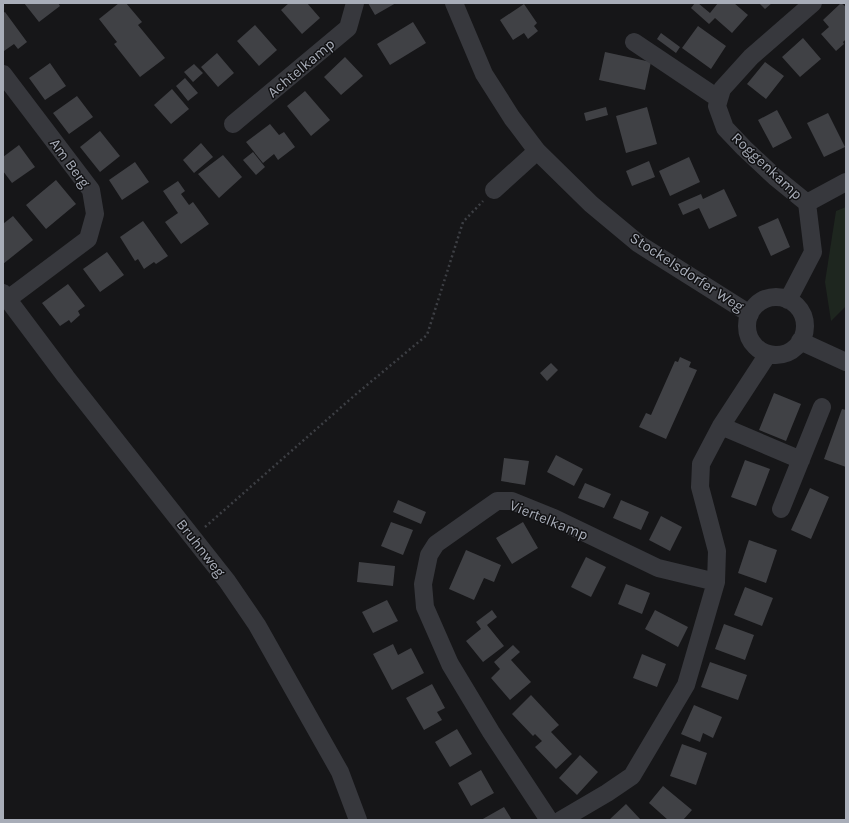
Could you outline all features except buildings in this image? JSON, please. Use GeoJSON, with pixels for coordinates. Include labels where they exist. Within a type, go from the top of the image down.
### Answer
{"type":"FeatureCollection","features":[{"type":"Feature","properties":{"kind":"street","name":"Achtelkamp"},"geometry":{"type":"LineString","coordinates":[[234,124],[348,28],[355,3]]}},
{"type":"Feature","properties":{"kind":"street","name":"Stockelsdorfer Weg"},"geometry":{"type":"LineString","coordinates":[[454,3],[484,74],[512,118],[538,151],[591,204],[639,244],[750,314]]}},
{"type":"Feature","properties":{"kind":"street"},"geometry":{"type":"LineString","coordinates":[[634,42],[719,99],[722,89],[752,57],[813,3]]}},
{"type":"Feature","properties":{"kind":"street","name":"Am Berg"},"geometry":{"type":"LineString","coordinates":[[3,74],[91,190],[95,214],[88,239],[5,296]]}},
{"type":"Feature","properties":{"kind":"street","name":"Roggenkamp"},"geometry":{"type":"LineString","coordinates":[[719,99],[717,106],[726,128],[744,148],[775,177],[807,203],[813,252],[788,300]]}},
{"type":"Feature","properties":{"kind":"street"},"geometry":{"type":"LineString","coordinates":[[500,191],[538,151]]}},
{"type":"Feature","properties":{"kind":"street","name":"Roggenkamp"},"geometry":{"type":"LineString","coordinates":[[807,203],[846,182]]}},
{"type":"Feature","properties":{"kind":"street","name":"Bruhnweg"},"geometry":{"type":"LineString","coordinates":[[5,296],[66,377],[226,581],[256,625],[340,772],[358,820]]}},
{"type":"Feature","properties":{"kind":"street","name":"Stockelsdorfer Weg"},"geometry":{"type":"LineString","coordinates":[[768,354],[759,350],[750,338],[747,323],[750,314],[755,306],[762,301],[771,298],[788,300]]}},
{"type":"Feature","properties":{"kind":"street"},"geometry":{"type":"LineString","coordinates":[[561,820],[607,793],[632,776],[686,685],[716,582],[716,551],[700,486],[701,464],[721,426],[768,354],[780,355],[792,350],[800,342],[804,333],[802,314],[796,306],[788,300]]}},
{"type":"Feature","properties":{"kind":"street"},"geometry":{"type":"LineString","coordinates":[[800,342],[846,362]]}},
{"type":"Feature","properties":{"kind":"street"},"geometry":{"type":"LineString","coordinates":[[781,509],[822,407]]}},
{"type":"Feature","properties":{"kind":"street"},"geometry":{"type":"LineString","coordinates":[[721,426],[801,460]]}},
{"type":"Feature","properties":{"kind":"street","name":"Viertelkamp"},"geometry":{"type":"LineString","coordinates":[[549,820],[450,664],[425,608],[423,584],[429,555],[436,544],[497,501],[512,501],[554,518],[658,568],[716,582]]}},
{"type":"Feature","properties":{"kind":"path"},"geometry":{"type":"LineString","coordinates":[[192,538],[355,395],[427,335],[463,222],[500,191]]}},
{"type":"Feature","properties":{"kind":"shaded area"},"geometry":{"type":"Polygon","coordinates":[[[846,207],[846,306],[831,321],[825,282],[836,211],[846,207]]]}}]}
